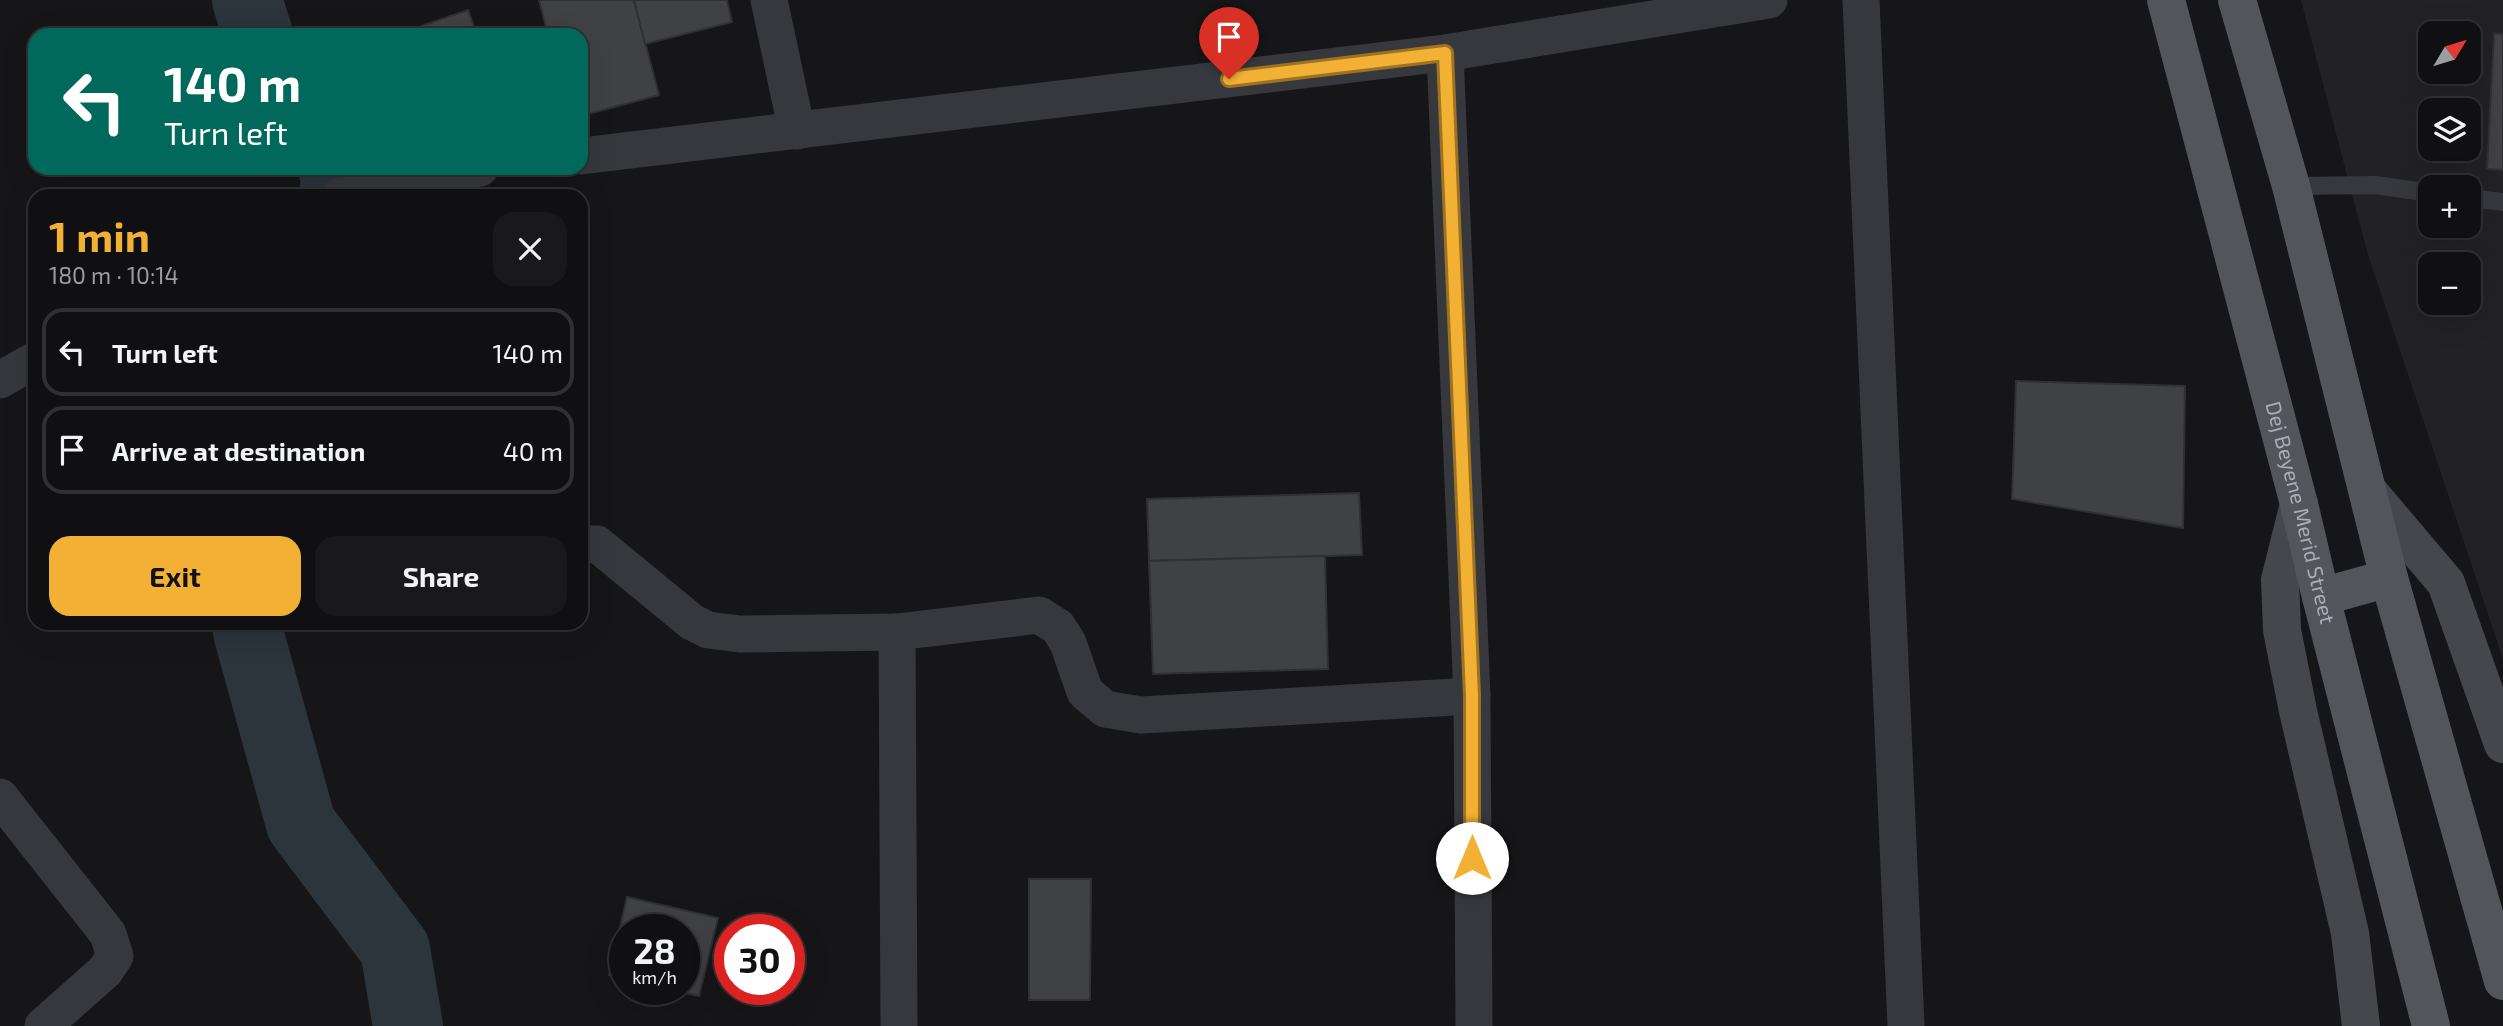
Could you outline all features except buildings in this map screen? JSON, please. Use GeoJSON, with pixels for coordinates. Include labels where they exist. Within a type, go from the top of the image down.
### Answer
{"type":"FeatureCollection","features":[{"type":"Feature","properties":{"kind":"main road","name":"Dej Beyene Merid Street"},"geometry":{"type":"LineString","coordinates":[[2166,0],[2299,505],[2431,1026]]}},
{"type":"Feature","properties":{"kind":"main road"},"geometry":{"type":"LineString","coordinates":[[2240,1],[2291,186],[2389,578],[2503,981]]}},
{"type":"Feature","properties":{"kind":"main road"},"geometry":{"type":"LineString","coordinates":[[2368,491],[2446,583],[2503,744]]}},
{"type":"Feature","properties":{"kind":"main road"},"geometry":{"type":"LineString","coordinates":[[2299,505],[2280,579],[2283,631],[2298,711],[2350,933],[2361,1026]]}},
{"type":"Feature","properties":{"kind":"main road"},"geometry":{"type":"LineString","coordinates":[[2321,597],[2389,578]]}},
{"type":"Feature","properties":{"kind":"street"},"geometry":{"type":"LineString","coordinates":[[769,0],[797,131]]}},
{"type":"Feature","properties":{"kind":"street"},"geometry":{"type":"LineString","coordinates":[[588,155],[1445,53],[1769,0]]}},
{"type":"Feature","properties":{"kind":"street"},"geometry":{"type":"LineString","coordinates":[[1861,0],[1906,1026]]}},
{"type":"Feature","properties":{"kind":"street"},"geometry":{"type":"LineString","coordinates":[[1445,53],[1472,696],[1474,1026]]}},
{"type":"Feature","properties":{"kind":"street"},"geometry":{"type":"LineString","coordinates":[[366,189],[388,183],[430,185],[459,175]]}},
{"type":"Feature","properties":{"kind":"street"},"geometry":{"type":"LineString","coordinates":[[0,380],[28,364]]}},
{"type":"Feature","properties":{"kind":"street"},"geometry":{"type":"LineString","coordinates":[[588,544],[597,544],[692,622],[708,630],[740,634],[897,632],[1039,615],[1058,627],[1068,643],[1085,692],[1105,709],[1141,715],[1472,696]]}},
{"type":"Feature","properties":{"kind":"street"},"geometry":{"type":"LineString","coordinates":[[897,632],[899,1026]]}},
{"type":"Feature","properties":{"kind":"street"},"geometry":{"type":"LineString","coordinates":[[0,797],[108,934],[115,956],[106,971],[43,1026]]}},
{"type":"Feature","properties":{"kind":"lane"},"geometry":{"type":"LineString","coordinates":[[2291,186],[2375,185],[2418,190]]}},
{"type":"Feature","properties":{"kind":"lane"},"geometry":{"type":"LineString","coordinates":[[2481,199],[2503,202]]}},
{"type":"Feature","properties":{"kind":"shaded area"},"geometry":{"type":"Polygon","coordinates":[[[2301,0],[2503,0],[2503,659],[2368,255],[2301,0]]]}},
{"type":"Feature","properties":{"kind":"waterway"},"geometry":{"type":"LineString","coordinates":[[247,0],[256,28]]}},
{"type":"Feature","properties":{"kind":"waterway"},"geometry":{"type":"LineString","coordinates":[[335,175],[335,189]]}},
{"type":"Feature","properties":{"kind":"waterway"},"geometry":{"type":"LineString","coordinates":[[248,630],[301,824],[395,949],[408,1026]]}},
{"type":"Feature","properties":{"kind":"route"},"geometry":{"type":"LineString","coordinates":[[1229,79],[1445,53],[1472,696],[1472,858]]}}]}
